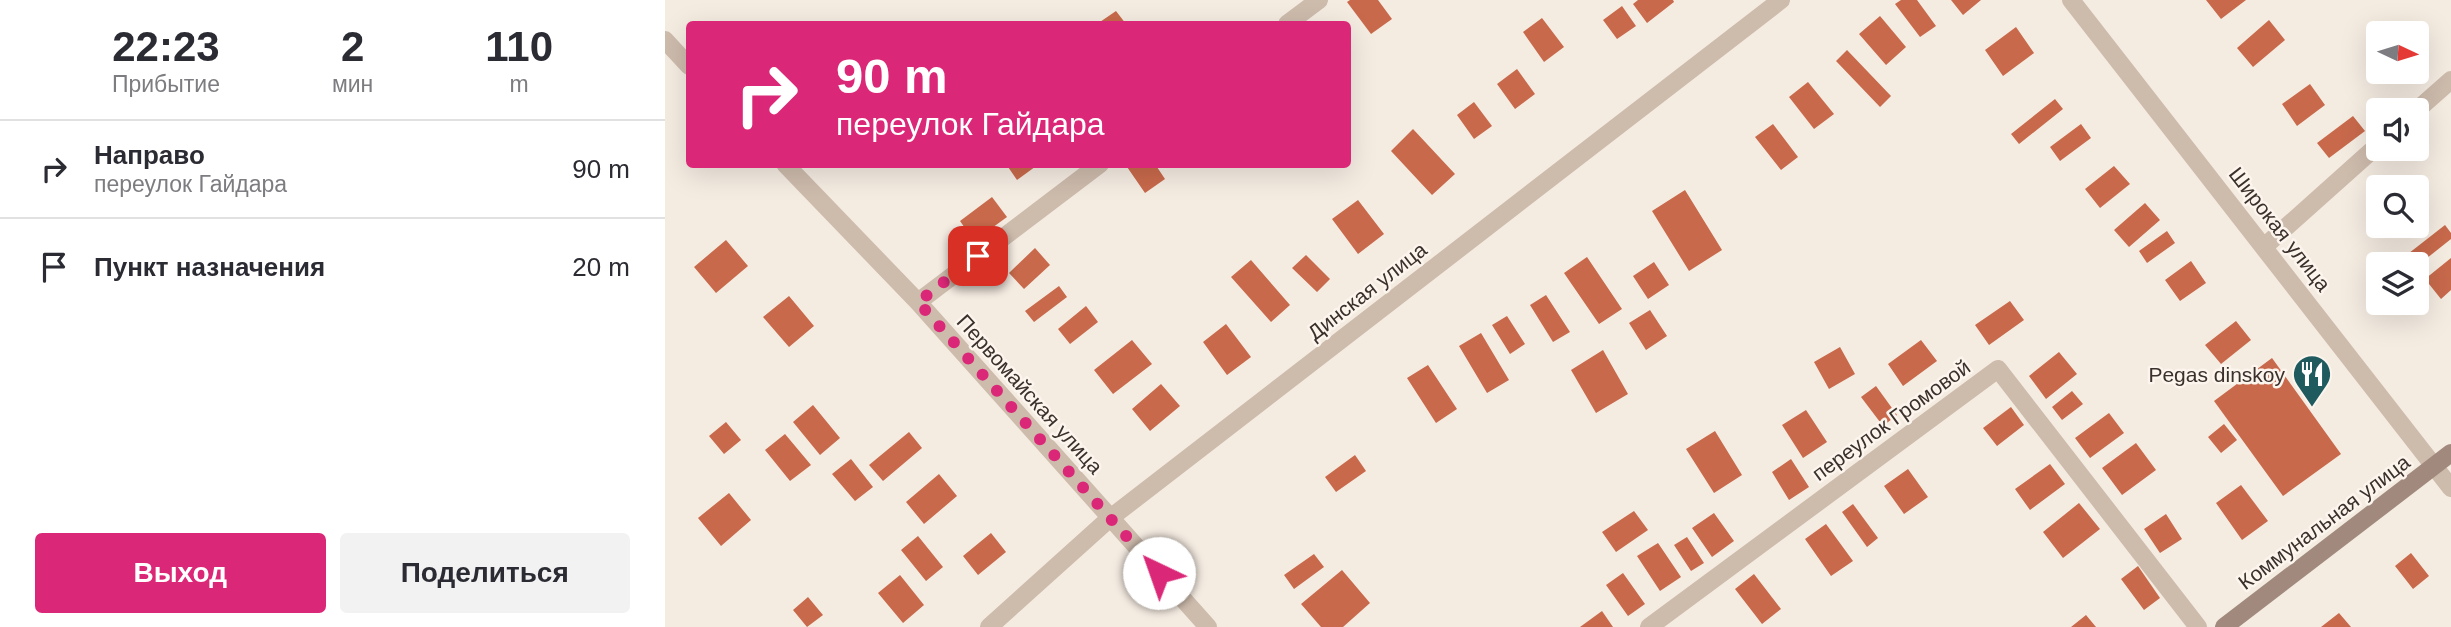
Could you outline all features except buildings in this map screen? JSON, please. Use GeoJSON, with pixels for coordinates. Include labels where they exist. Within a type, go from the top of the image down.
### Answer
{"type":"FeatureCollection","features":[{"type":"Feature","properties":{"kind":"street"},"geometry":{"type":"LineString","coordinates":[[1291,21],[1319,0]]}},
{"type":"Feature","properties":{"kind":"street","name":"Динская улица"},"geometry":{"type":"LineString","coordinates":[[989,627],[1109,519],[1781,0]]}},
{"type":"Feature","properties":{"kind":"street","name":"Широкая улица"},"geometry":{"type":"LineString","coordinates":[[2071,0],[2451,488]]}},
{"type":"Feature","properties":{"kind":"street"},"geometry":{"type":"LineString","coordinates":[[665,40],[686,63]]}},
{"type":"Feature","properties":{"kind":"street"},"geometry":{"type":"LineString","coordinates":[[2429,99],[2451,80]]}},
{"type":"Feature","properties":{"kind":"street"},"geometry":{"type":"LineString","coordinates":[[2265,246],[2366,156]]}},
{"type":"Feature","properties":{"kind":"street","name":"Первомайская улица"},"geometry":{"type":"LineString","coordinates":[[789,168],[918,302],[1208,627]]}},
{"type":"Feature","properties":{"kind":"street"},"geometry":{"type":"LineString","coordinates":[[918,302],[1095,168]]}},
{"type":"Feature","properties":{"kind":"street","name":"переулок Громовой"},"geometry":{"type":"LineString","coordinates":[[1649,627],[1998,369],[2198,627]]}},
{"type":"Feature","properties":{"kind":"street","name":"Коммунальная улица"},"geometry":{"type":"LineString","coordinates":[[2224,627],[2451,453]]}},
{"type":"Feature","properties":{"kind":"place","name":"Pegas dinskoy"},"geometry":{"type":"Point","coordinates":[2312,408]}},
{"type":"Feature","properties":{"kind":"route"},"geometry":{"type":"LineString","coordinates":[[978,256],[918,302],[1159,573]]}}]}
